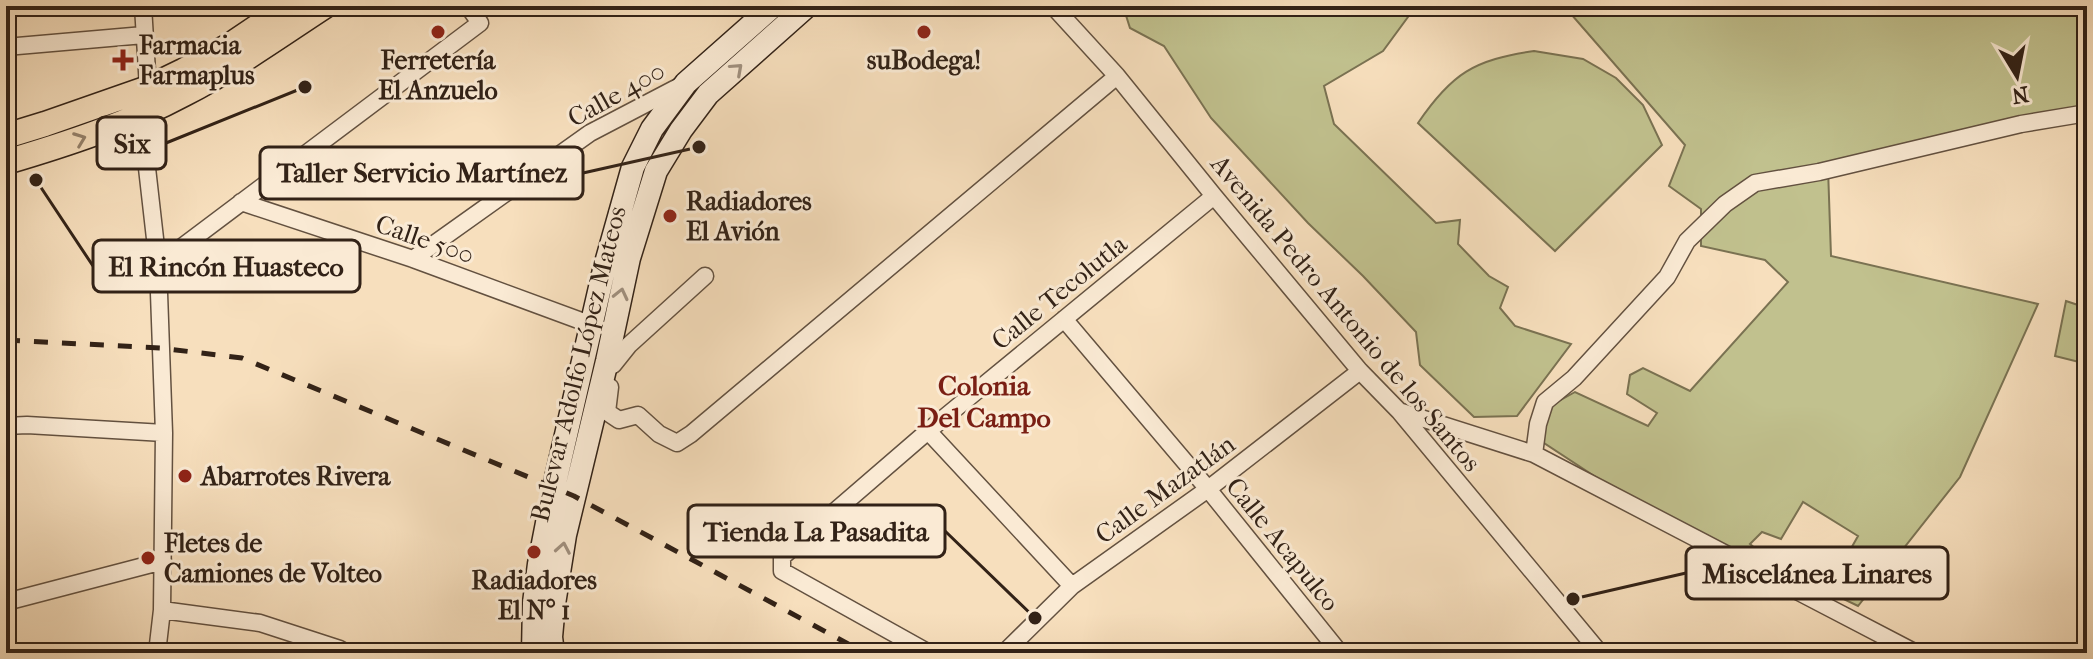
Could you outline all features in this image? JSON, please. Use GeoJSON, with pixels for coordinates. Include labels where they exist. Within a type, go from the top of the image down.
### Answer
{"type":"FeatureCollection","features":[{"type":"Feature","properties":{"kind":"main road"},"geometry":{"type":"LineString","coordinates":[[6,136],[148,88],[232,44],[288,6]]}},
{"type":"Feature","properties":{"kind":"main road"},"geometry":{"type":"LineString","coordinates":[[6,162],[65,145],[186,94],[325,6]]}},
{"type":"Feature","properties":{"kind":"main road","name":"Bulevar Adolfo López Mateos"},"geometry":{"type":"LineString","coordinates":[[533,653],[534,603],[554,487],[604,270],[633,167],[652,129],[686,83],[773,6]]}},
{"type":"Feature","properties":{"kind":"main road","name":"Bulevar Adolfo López Mateos"},"geometry":{"type":"LineString","coordinates":[[553,653],[554,604],[565,535],[610,363],[629,258],[656,171],[708,94],[807,6]]}},
{"type":"Feature","properties":{"kind":"street"},"geometry":{"type":"LineString","coordinates":[[143,6],[148,88],[141,115],[158,265],[164,433],[162,610],[157,653]]}},
{"type":"Feature","properties":{"kind":"street"},"geometry":{"type":"LineString","coordinates":[[158,265],[480,23],[468,6]]}},
{"type":"Feature","properties":{"kind":"street","name":"Avenida Pedro Antonio de los Santos"},"geometry":{"type":"LineString","coordinates":[[1053,6],[1117,76],[1360,371],[1399,411],[1600,653]]}},
{"type":"Feature","properties":{"kind":"street"},"geometry":{"type":"LineString","coordinates":[[6,47],[144,35]]}},
{"type":"Feature","properties":{"kind":"street"},"geometry":{"type":"LineString","coordinates":[[705,276],[610,363],[607,412],[619,420],[638,415],[659,434],[677,443],[1117,76]]}},
{"type":"Feature","properties":{"kind":"street","name":"Calle 400"},"geometry":{"type":"LineString","coordinates":[[413,259],[590,133],[686,83]]}},
{"type":"Feature","properties":{"kind":"street"},"geometry":{"type":"LineString","coordinates":[[1534,454],[1545,402],[1574,378],[1667,277],[1687,241],[1725,204],[1755,183],[1819,172],[2021,124],[2087,113]]}},
{"type":"Feature","properties":{"kind":"street","name":"Calle Tecolutla"},"geometry":{"type":"LineString","coordinates":[[929,653],[782,571],[782,557],[928,431],[1214,196]]}},
{"type":"Feature","properties":{"kind":"street","name":"Calle 500"},"geometry":{"type":"LineString","coordinates":[[241,202],[413,259],[592,325]]}},
{"type":"Feature","properties":{"kind":"street","name":"Calle Acapulco"},"geometry":{"type":"LineString","coordinates":[[1064,319],[1208,489],[1340,653]]}},
{"type":"Feature","properties":{"kind":"street","name":"Calle Mazatlán"},"geometry":{"type":"LineString","coordinates":[[1004,653],[1072,586],[1208,489],[1360,371]]}},
{"type":"Feature","properties":{"kind":"street"},"geometry":{"type":"LineString","coordinates":[[1399,411],[1534,454],[1916,653]]}},
{"type":"Feature","properties":{"kind":"street"},"geometry":{"type":"LineString","coordinates":[[6,426],[164,433]]}},
{"type":"Feature","properties":{"kind":"street"},"geometry":{"type":"LineString","coordinates":[[928,431],[1072,586]]}},
{"type":"Feature","properties":{"kind":"street"},"geometry":{"type":"LineString","coordinates":[[6,602],[163,561]]}},
{"type":"Feature","properties":{"kind":"street"},"geometry":{"type":"LineString","coordinates":[[162,610],[260,623],[340,649]]}},
{"type":"Feature","properties":{"kind":"green space"},"geometry":{"type":"Polygon","coordinates":[[[1123,6],[1416,6],[1383,51],[1324,86],[1334,124],[1436,223],[1460,220],[1458,244],[1489,276],[1508,287],[1500,308],[1515,326],[1571,344],[1517,416],[1474,417],[1420,365],[1416,332],[1308,223],[1211,118],[1164,46],[1130,28],[1123,6]]]}},
{"type":"Feature","properties":{"kind":"green space"},"geometry":{"type":"Polygon","coordinates":[[[1564,6],[2087,6],[2087,111],[1828,168],[1831,256],[2038,304],[1960,477],[1858,606],[1827,591],[1858,536],[1803,502],[1781,539],[1762,532],[1750,544],[1762,554],[1757,563],[1614,489],[1538,439],[1550,406],[1575,392],[1648,426],[1657,413],[1627,394],[1630,375],[1643,368],[1690,391],[1788,282],[1765,260],[1701,246],[1701,209],[1669,186],[1685,145],[1564,6]]]}},
{"type":"Feature","properties":{"kind":"green space"},"geometry":{"type":"Polygon","coordinates":[[[1534,51],[1583,59],[1616,78],[1643,105],[1662,145],[1555,251],[1418,123],[1442,92],[1466,72],[1495,59],[1534,51]]]}},
{"type":"Feature","properties":{"kind":"green space"},"geometry":{"type":"Polygon","coordinates":[[[2066,301],[2087,308],[2087,364],[2055,356],[2066,301]]]}},
{"type":"Feature","properties":{"kind":"railway"},"geometry":{"type":"LineString","coordinates":[[6,340],[160,348],[242,358],[574,496],[865,653]]}},
{"type":"Feature","properties":{"kind":"place","name":"Ferretería El Anzuelo"},"geometry":{"type":"Point","coordinates":[438,32]}},
{"type":"Feature","properties":{"kind":"place","name":"suBodega!"},"geometry":{"type":"Point","coordinates":[924,32]}},
{"type":"Feature","properties":{"kind":"place","name":"Farmacia Farmaplus"},"geometry":{"type":"Point","coordinates":[123,60]}},
{"type":"Feature","properties":{"kind":"place","name":"Six"},"geometry":{"type":"Point","coordinates":[305,87]}},
{"type":"Feature","properties":{"kind":"place","name":"Taller Servicio Martínez"},"geometry":{"type":"Point","coordinates":[699,147]}},
{"type":"Feature","properties":{"kind":"place","name":"El Rincón Huasteco"},"geometry":{"type":"Point","coordinates":[36,180]}},
{"type":"Feature","properties":{"kind":"place","name":"Radiadores El Avión"},"geometry":{"type":"Point","coordinates":[670,216]}},
{"type":"Feature","properties":{"kind":"place","name":"Abarrotes Rivera"},"geometry":{"type":"Point","coordinates":[185,476]}},
{"type":"Feature","properties":{"kind":"place","name":"Radiadores El N° 1"},"geometry":{"type":"Point","coordinates":[534,552]}},
{"type":"Feature","properties":{"kind":"place","name":"Fletes de Camiones de Volteo"},"geometry":{"type":"Point","coordinates":[148,558]}},
{"type":"Feature","properties":{"kind":"place","name":"Miscelánea Linares"},"geometry":{"type":"Point","coordinates":[1573,599]}},
{"type":"Feature","properties":{"kind":"place","name":"Tienda La Pasadita"},"geometry":{"type":"Point","coordinates":[1035,618]}},
{"type":"Feature","properties":{"kind":"district","name":"Colonia Del Campo"},"geometry":{"type":"Point","coordinates":[984,401]}}]}
